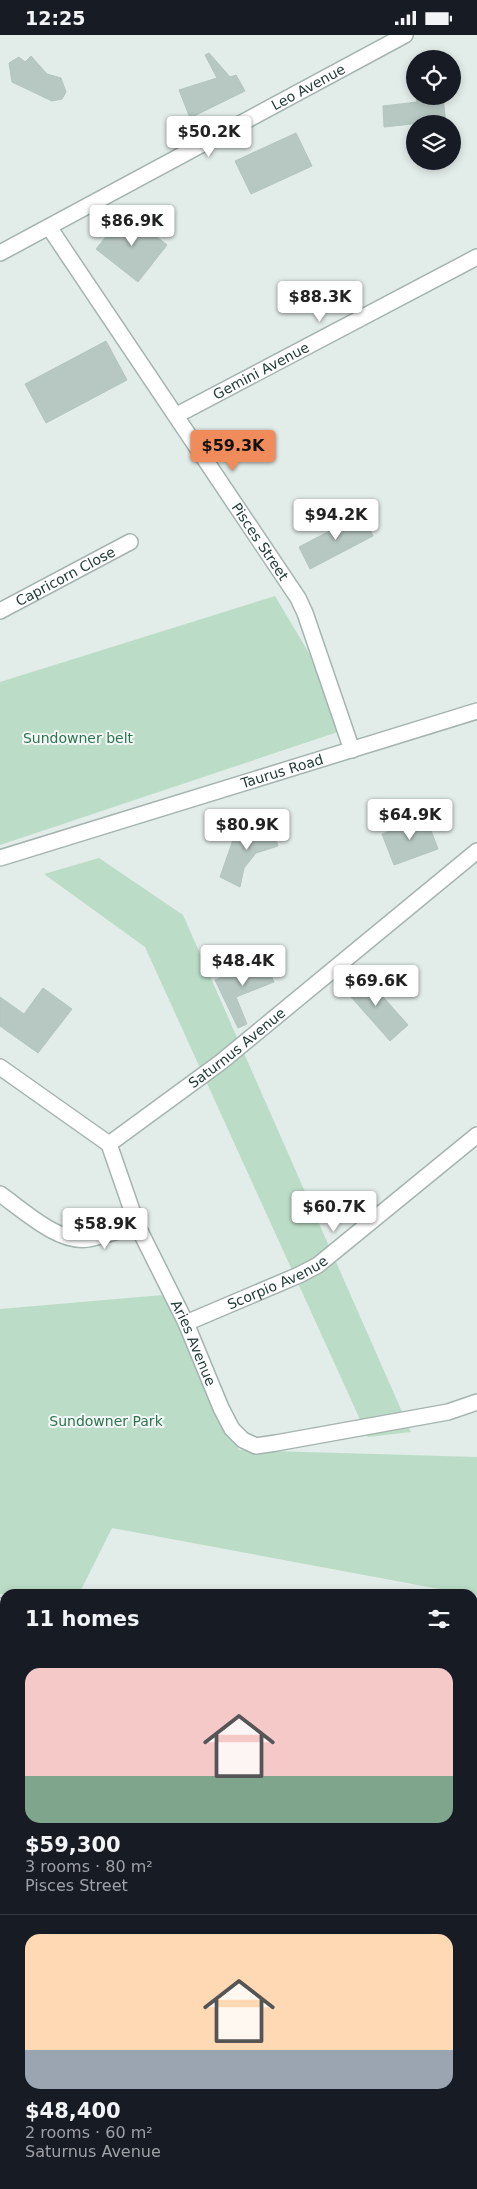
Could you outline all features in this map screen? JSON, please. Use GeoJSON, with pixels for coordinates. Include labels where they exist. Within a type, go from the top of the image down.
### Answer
{"type":"FeatureCollection","features":[{"type":"Feature","properties":{"kind":"street","name":"Leo Avenue"},"geometry":{"type":"LineString","coordinates":[[0,253],[385,40],[404,35]]}},
{"type":"Feature","properties":{"kind":"street","name":"Pisces Street"},"geometry":{"type":"LineString","coordinates":[[49,227],[298,597],[352,749]]}},
{"type":"Feature","properties":{"kind":"street","name":"Gemini Avenue"},"geometry":{"type":"LineString","coordinates":[[177,415],[477,257]]}},
{"type":"Feature","properties":{"kind":"street","name":"Capricorn Close"},"geometry":{"type":"LineString","coordinates":[[0,611],[130,542]]}},
{"type":"Feature","properties":{"kind":"street","name":"Taurus Road"},"geometry":{"type":"LineString","coordinates":[[0,858],[477,711]]}},
{"type":"Feature","properties":{"kind":"street","name":"Saturnus Avenue"},"geometry":{"type":"LineString","coordinates":[[109,1143],[221,1062],[477,851]]}},
{"type":"Feature","properties":{"kind":"street"},"geometry":{"type":"LineString","coordinates":[[0,1067],[109,1143]]}},
{"type":"Feature","properties":{"kind":"street","name":"Scorpio Avenue"},"geometry":{"type":"LineString","coordinates":[[186,1323],[299,1275],[318,1265],[477,1135]]}},
{"type":"Feature","properties":{"kind":"street","name":"Aries Avenue"},"geometry":{"type":"LineString","coordinates":[[109,1143],[137,1225],[186,1323],[221,1408],[232,1429],[244,1440],[256,1446],[448,1412],[477,1402]]}},
{"type":"Feature","properties":{"kind":"street"},"geometry":{"type":"LineString","coordinates":[[0,1193],[45,1226],[70,1239],[88,1239],[137,1225]]}},
{"type":"Feature","properties":{"kind":"green space","name":"Sundowner belt"},"geometry":{"type":"Polygon","coordinates":[[[275,596],[353,727],[0,845],[0,682],[275,596]]]}},
{"type":"Feature","properties":{"kind":"green space"},"geometry":{"type":"Polygon","coordinates":[[[99,858],[183,915],[411,1432],[368,1437],[145,947],[44,874],[99,858]]]}},
{"type":"Feature","properties":{"kind":"green space","name":"Sundowner Park"},"geometry":{"type":"Polygon","coordinates":[[[163,1295],[239,1450],[477,1457],[477,1589],[439,1589],[112,1528],[82,1589],[0,1589],[0,1309],[163,1295]]]}},
{"type":"Feature","properties":{"kind":"building"},"geometry":{"type":"Polygon","coordinates":[[[209,53],[230,77],[236,75],[245,91],[190,118],[179,90],[217,78],[205,55],[209,53]]]}},
{"type":"Feature","properties":{"kind":"building"},"geometry":{"type":"Polygon","coordinates":[[[31,56],[47,74],[61,78],[66,92],[62,99],[52,101],[12,82],[9,63],[19,57],[25,62],[31,56]]]}},
{"type":"Feature","properties":{"kind":"building"},"geometry":{"type":"Polygon","coordinates":[[[406,103],[406,105],[444,105],[445,115],[406,115],[406,125],[384,127],[383,106],[406,103]]]}},
{"type":"Feature","properties":{"kind":"building"},"geometry":{"type":"Polygon","coordinates":[[[296,133],[312,166],[251,194],[235,161],[296,133]]]}},
{"type":"Feature","properties":{"kind":"building"},"geometry":{"type":"Polygon","coordinates":[[[126,212],[167,245],[138,282],[96,249],[126,212]]]}},
{"type":"Feature","properties":{"kind":"building"},"geometry":{"type":"Polygon","coordinates":[[[106,341],[127,380],[46,423],[25,384],[106,341]]]}},
{"type":"Feature","properties":{"kind":"building"},"geometry":{"type":"Polygon","coordinates":[[[362,514],[373,536],[310,569],[299,547],[362,514]]]}},
{"type":"Feature","properties":{"kind":"building"},"geometry":{"type":"Polygon","coordinates":[[[426,817],[438,849],[394,865],[382,834],[426,817]]]}},
{"type":"Feature","properties":{"kind":"building"},"geometry":{"type":"Polygon","coordinates":[[[271,822],[278,846],[256,853],[244,868],[240,887],[220,877],[233,840],[253,826],[271,822]]]}},
{"type":"Feature","properties":{"kind":"building"},"geometry":{"type":"Polygon","coordinates":[[[264,960],[274,982],[236,997],[247,1024],[238,1028],[215,980],[264,960]]]}},
{"type":"Feature","properties":{"kind":"building"},"geometry":{"type":"Polygon","coordinates":[[[362,973],[408,1025],[390,1041],[344,989],[362,973]]]}},
{"type":"Feature","properties":{"kind":"building"},"geometry":{"type":"Polygon","coordinates":[[[43,988],[72,1009],[38,1053],[0,1026],[0,997],[24,1014],[43,988]]]}}]}
